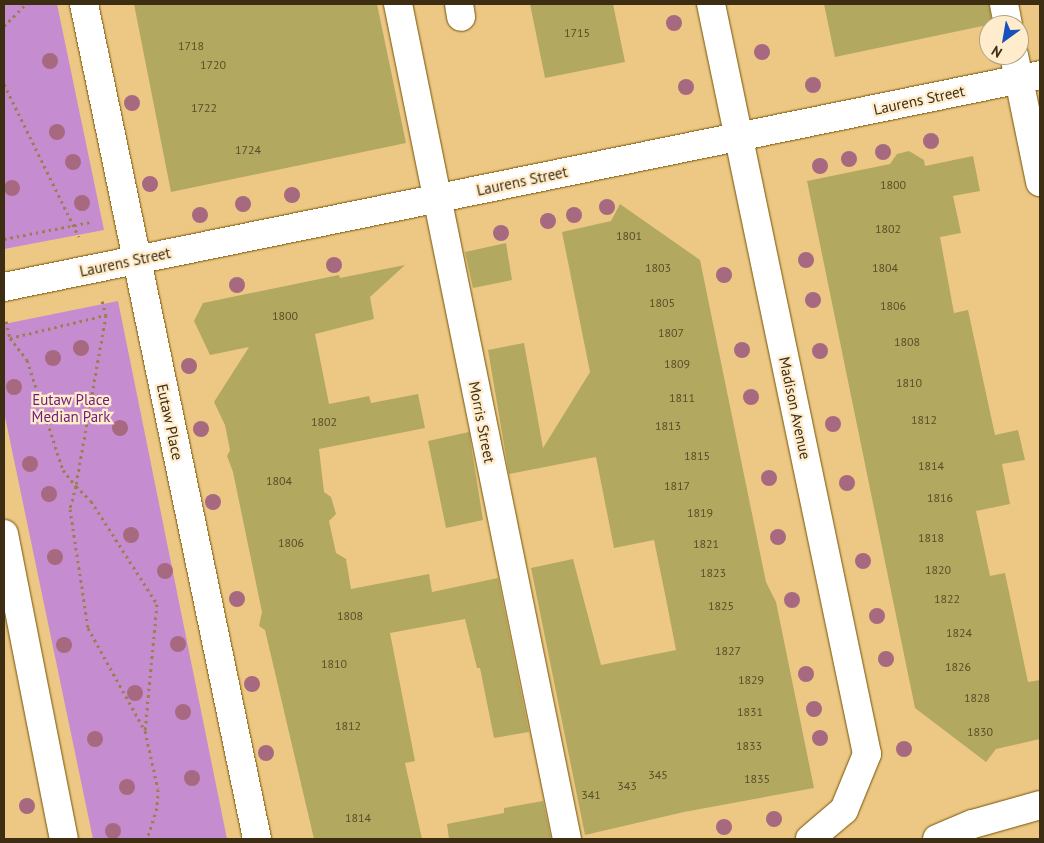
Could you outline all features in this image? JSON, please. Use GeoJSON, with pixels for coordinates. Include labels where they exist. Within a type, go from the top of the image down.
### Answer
{"type":"FeatureCollection","features":[{"type":"Feature","properties":{"kind":"street","name":"Eutaw Place"},"geometry":{"type":"LineString","coordinates":[[84,4],[257,839]]}},
{"type":"Feature","properties":{"kind":"street","name":"Morris Street"},"geometry":{"type":"LineString","coordinates":[[398,4],[567,839]]}},
{"type":"Feature","properties":{"kind":"street","name":"Madison Avenue"},"geometry":{"type":"LineString","coordinates":[[710,4],[867,754],[844,810],[810,839]]}},
{"type":"Feature","properties":{"kind":"street","name":"Laurens Street"},"geometry":{"type":"LineString","coordinates":[[4,287],[738,137],[1025,69]]}},
{"type":"Feature","properties":{"kind":"street"},"geometry":{"type":"LineString","coordinates":[[1025,69],[1040,182]]}},
{"type":"Feature","properties":{"kind":"street"},"geometry":{"type":"LineString","coordinates":[[4,534],[64,839]]}},
{"type":"Feature","properties":{"kind":"street"},"geometry":{"type":"LineString","coordinates":[[936,839],[957,830],[1040,806]]}},
{"type":"Feature","properties":{"kind":"path"},"geometry":{"type":"LineString","coordinates":[[4,26],[26,4]]}},
{"type":"Feature","properties":{"kind":"path"},"geometry":{"type":"LineString","coordinates":[[4,84],[74,226],[92,269],[106,315],[76,486],[70,509],[88,628],[145,731],[158,789],[157,808],[147,839]]}},
{"type":"Feature","properties":{"kind":"path"},"geometry":{"type":"LineString","coordinates":[[4,239],[91,222]]}},
{"type":"Feature","properties":{"kind":"path"},"geometry":{"type":"LineString","coordinates":[[4,314],[10,338],[27,360],[52,442],[63,470],[91,501],[157,604],[145,731]]}},
{"type":"Feature","properties":{"kind":"path"},"geometry":{"type":"LineString","coordinates":[[10,338],[106,315]]}},
{"type":"Feature","properties":{"kind":"green space"},"geometry":{"type":"Polygon","coordinates":[[[4,4],[57,4],[104,230],[4,249],[4,4]]]}},
{"type":"Feature","properties":{"kind":"green space","name":"Eutaw Place Median Park"},"geometry":{"type":"Polygon","coordinates":[[[118,301],[227,839],[93,839],[4,412],[4,324],[118,301]]]}},
{"type":"Feature","properties":{"kind":"building"},"geometry":{"type":"Polygon","coordinates":[[[134,4],[377,4],[406,143],[171,192],[134,4]]]}},
{"type":"Feature","properties":{"kind":"building"},"geometry":{"type":"Polygon","coordinates":[[[530,4],[613,4],[625,62],[545,78],[530,4]]]}},
{"type":"Feature","properties":{"kind":"building"},"geometry":{"type":"Polygon","coordinates":[[[824,4],[989,4],[991,15],[979,15],[979,27],[835,57],[824,4]]]}},
{"type":"Feature","properties":{"kind":"building"},"geometry":{"type":"Polygon","coordinates":[[[909,151],[924,160],[925,166],[973,156],[980,191],[953,196],[961,233],[940,237],[954,313],[968,310],[995,435],[1018,430],[1025,460],[1002,464],[1010,504],[976,511],[990,576],[1005,573],[1028,682],[1040,680],[1040,739],[996,749],[986,762],[915,708],[807,181],[890,164],[897,154],[909,151]]]}},
{"type":"Feature","properties":{"kind":"building"},"geometry":{"type":"Polygon","coordinates":[[[620,204],[700,260],[766,582],[776,602],[814,788],[684,812],[585,835],[531,568],[573,559],[601,665],[676,650],[666,599],[654,540],[614,548],[596,457],[509,474],[488,350],[524,343],[543,448],[590,372],[562,232],[611,221],[620,204]]]}},
{"type":"Feature","properties":{"kind":"building"},"geometry":{"type":"Polygon","coordinates":[[[506,243],[512,280],[473,288],[465,252],[506,243]]]}},
{"type":"Feature","properties":{"kind":"building"},"geometry":{"type":"Polygon","coordinates":[[[405,265],[370,297],[374,319],[315,334],[329,404],[369,396],[371,403],[418,394],[425,428],[319,449],[324,492],[331,497],[336,514],[329,521],[336,553],[346,559],[351,589],[429,574],[432,592],[498,578],[529,732],[494,738],[480,668],[477,668],[465,619],[390,633],[415,761],[405,763],[422,839],[314,839],[265,630],[259,626],[262,612],[233,472],[227,456],[230,450],[225,425],[214,402],[249,347],[210,355],[194,321],[203,303],[339,275],[340,278],[405,265]]]}},
{"type":"Feature","properties":{"kind":"building"},"geometry":{"type":"Polygon","coordinates":[[[469,432],[483,520],[446,528],[428,441],[469,432]]]}},
{"type":"Feature","properties":{"kind":"building"},"geometry":{"type":"Polygon","coordinates":[[[543,801],[551,839],[449,839],[447,824],[504,813],[504,808],[543,801]]]}}]}
